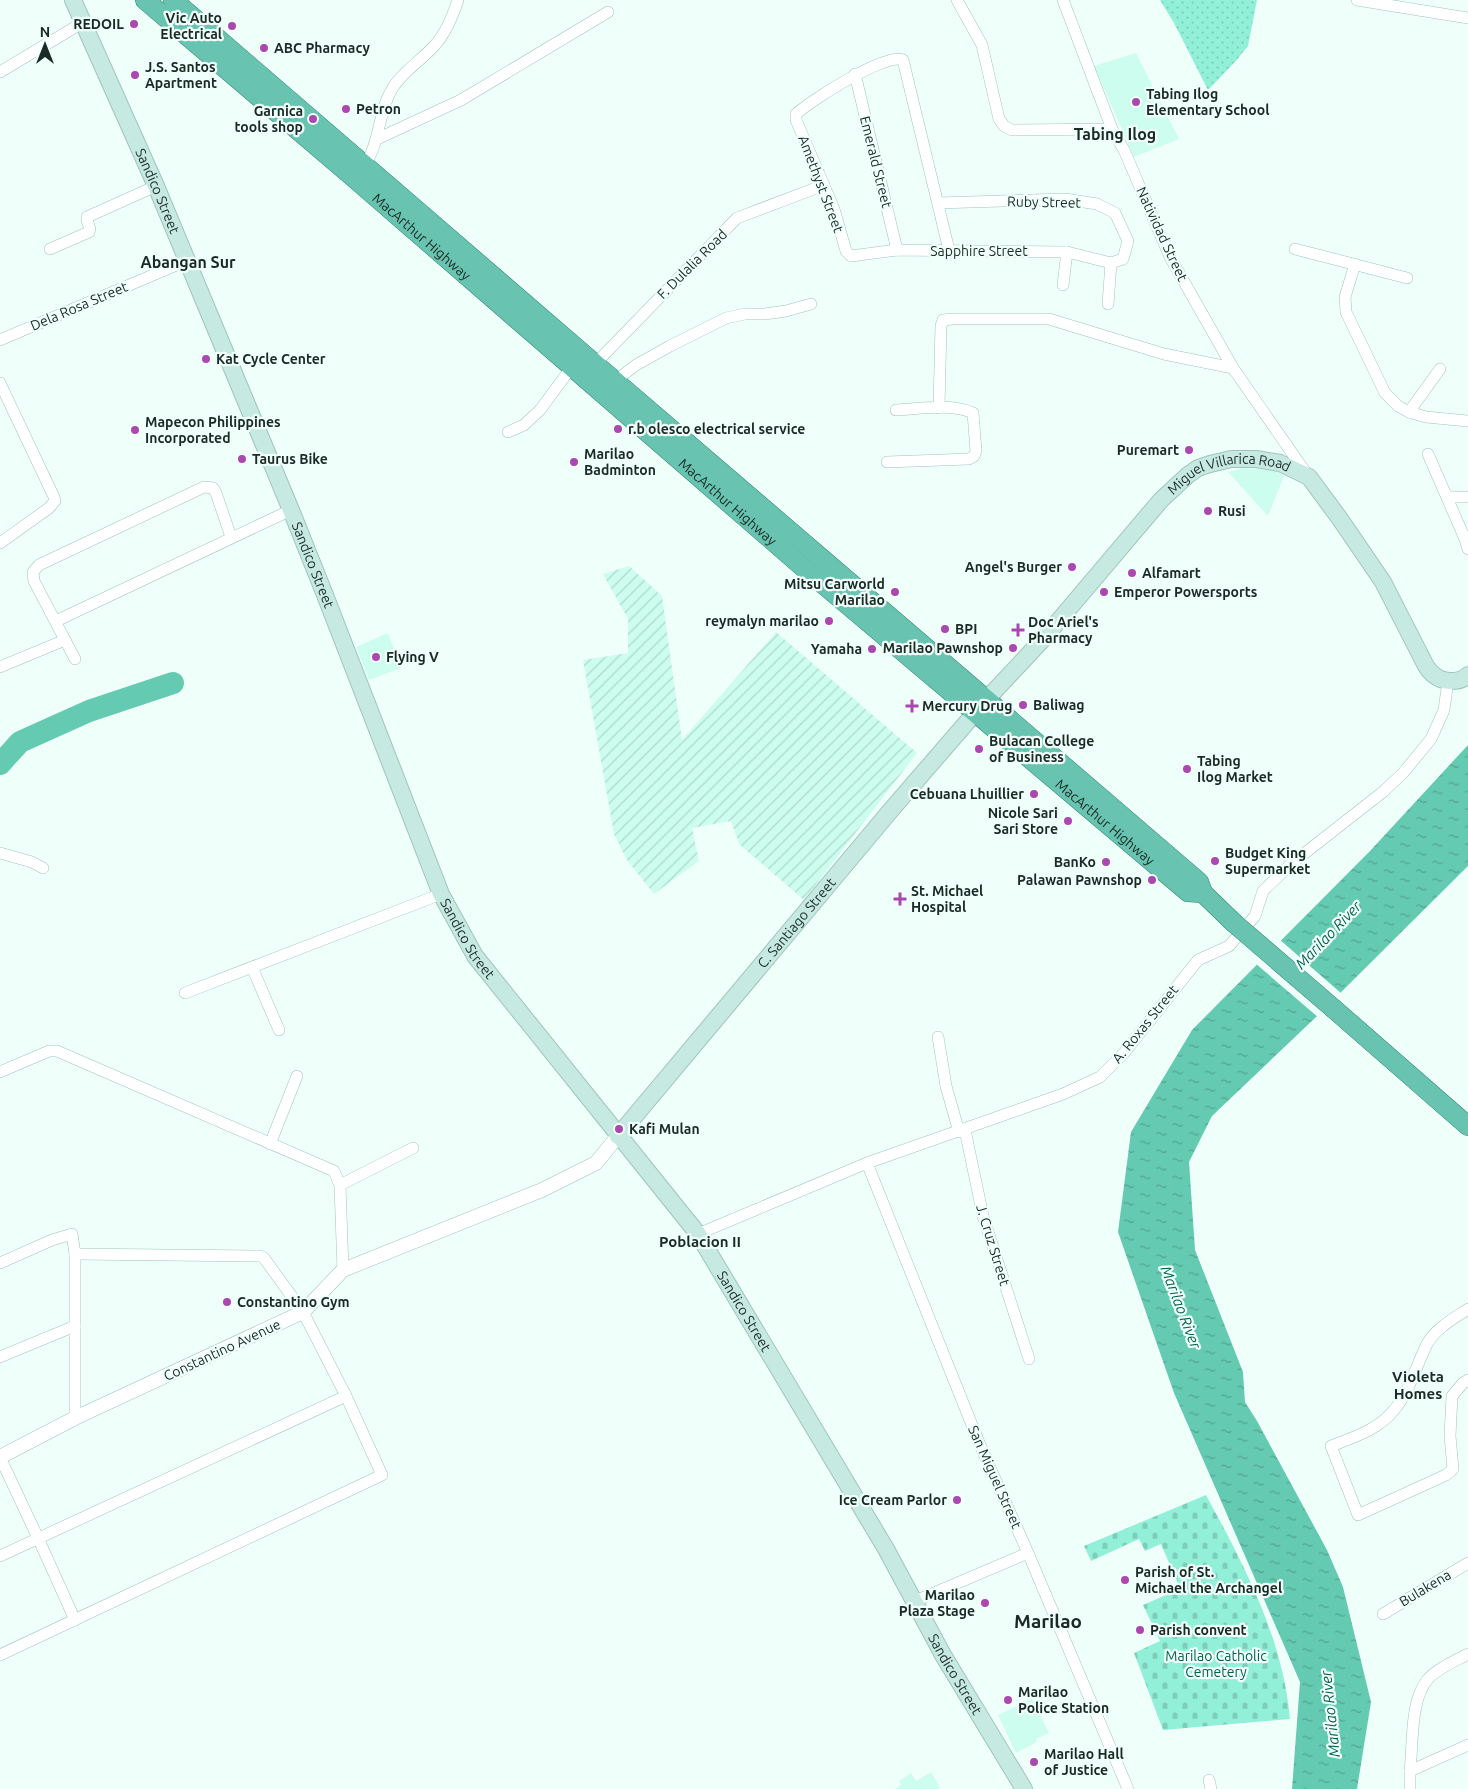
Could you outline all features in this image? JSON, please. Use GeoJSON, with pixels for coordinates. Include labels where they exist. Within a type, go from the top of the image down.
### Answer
{"type":"FeatureCollection","features":[{"type":"Feature","properties":{"kind":"highway","name":"MacArthur Highway"},"geometry":{"type":"LineString","coordinates":[[145,0],[359,172]]}},
{"type":"Feature","properties":{"kind":"highway","name":"MacArthur Highway"},"geometry":{"type":"LineString","coordinates":[[173,0],[359,172],[811,575],[981,706],[1199,882],[1203,894],[1468,1126]]}},
{"type":"Feature","properties":{"kind":"highway","name":"MacArthur Highway"},"geometry":{"type":"LineString","coordinates":[[583,370],[615,381],[981,706]]}},
{"type":"Feature","properties":{"kind":"main road","name":"Sandico Street"},"geometry":{"type":"LineString","coordinates":[[73,0],[156,186],[290,510],[442,894],[475,956],[698,1234],[881,1540],[943,1655],[1024,1789]]}},
{"type":"Feature","properties":{"kind":"main road","name":"Miguel Villarica Road"},"geometry":{"type":"LineString","coordinates":[[981,706],[1044,638],[1161,500],[1188,475],[1210,464],[1231,460],[1256,459],[1280,463],[1309,477],[1384,582],[1426,666],[1434,675],[1448,681]]}},
{"type":"Feature","properties":{"kind":"main road"},"geometry":{"type":"LineString","coordinates":[[1448,681],[1462,679],[1468,674]]}},
{"type":"Feature","properties":{"kind":"main road","name":"C. Santiago Street"},"geometry":{"type":"LineString","coordinates":[[618,1136],[891,810],[981,706]]}},
{"type":"Feature","properties":{"kind":"street"},"geometry":{"type":"LineString","coordinates":[[359,172],[377,139],[383,108],[393,87],[437,44],[452,17],[458,0]]}},
{"type":"Feature","properties":{"kind":"street"},"geometry":{"type":"LineString","coordinates":[[957,0],[982,45],[999,119],[1004,126],[1012,130],[1112,129]]}},
{"type":"Feature","properties":{"kind":"street","name":"Natividad Street"},"geometry":{"type":"LineString","coordinates":[[1062,0],[1112,129],[1124,150],[1170,257],[1233,368],[1309,477]]}},
{"type":"Feature","properties":{"kind":"street"},"geometry":{"type":"LineString","coordinates":[[1357,0],[1468,18]]}},
{"type":"Feature","properties":{"kind":"street"},"geometry":{"type":"LineString","coordinates":[[377,139],[461,100],[608,12]]}},
{"type":"Feature","properties":{"kind":"street"},"geometry":{"type":"LineString","coordinates":[[0,72],[82,23]]}},
{"type":"Feature","properties":{"kind":"street"},"geometry":{"type":"LineString","coordinates":[[855,74],[895,58],[903,60],[949,250]]}},
{"type":"Feature","properties":{"kind":"street","name":"Amethyst Street"},"geometry":{"type":"LineString","coordinates":[[848,254],[834,209],[796,120],[796,114],[855,74]]}},
{"type":"Feature","properties":{"kind":"street","name":"Emerald Street"},"geometry":{"type":"LineString","coordinates":[[855,74],[897,250]]}},
{"type":"Feature","properties":{"kind":"street","name":"F. Dulalia Road"},"geometry":{"type":"LineString","coordinates":[[508,432],[524,425],[583,370],[737,218],[824,185]]}},
{"type":"Feature","properties":{"kind":"street"},"geometry":{"type":"LineString","coordinates":[[50,249],[89,232],[87,217],[156,186]]}},
{"type":"Feature","properties":{"kind":"street","name":"Ruby Street"},"geometry":{"type":"LineString","coordinates":[[938,203],[1065,199],[1097,204],[1115,213],[1128,241],[1124,258],[1110,263]]}},
{"type":"Feature","properties":{"kind":"street","name":"Sapphire Street"},"geometry":{"type":"LineString","coordinates":[[848,254],[854,256],[897,250],[1067,252],[1110,263]]}},
{"type":"Feature","properties":{"kind":"street"},"geometry":{"type":"LineString","coordinates":[[1294,250],[1407,278]]}},
{"type":"Feature","properties":{"kind":"street"},"geometry":{"type":"LineString","coordinates":[[1063,284],[1067,252]]}},
{"type":"Feature","properties":{"kind":"street","name":"Dela Rosa Street"},"geometry":{"type":"LineString","coordinates":[[0,340],[186,261]]}},
{"type":"Feature","properties":{"kind":"street"},"geometry":{"type":"LineString","coordinates":[[1108,304],[1110,263]]}},
{"type":"Feature","properties":{"kind":"street"},"geometry":{"type":"LineString","coordinates":[[1355,264],[1345,297],[1346,312],[1385,393],[1398,406],[1409,412],[1426,417],[1468,421]]}},
{"type":"Feature","properties":{"kind":"street"},"geometry":{"type":"LineString","coordinates":[[615,381],[636,365],[726,318],[745,314],[786,311],[811,304]]}},
{"type":"Feature","properties":{"kind":"street"},"geometry":{"type":"LineString","coordinates":[[939,408],[942,326],[943,320],[952,318],[1049,319],[1164,354],[1233,368]]}},
{"type":"Feature","properties":{"kind":"street"},"geometry":{"type":"LineString","coordinates":[[1409,412],[1440,369]]}},
{"type":"Feature","properties":{"kind":"street"},"geometry":{"type":"LineString","coordinates":[[0,383],[55,502],[0,543]]}},
{"type":"Feature","properties":{"kind":"street"},"geometry":{"type":"LineString","coordinates":[[888,462],[969,459],[974,456],[976,451],[973,413],[961,409],[939,408],[896,410]]}},
{"type":"Feature","properties":{"kind":"street"},"geometry":{"type":"LineString","coordinates":[[1428,454],[1468,549]]}},
{"type":"Feature","properties":{"kind":"street"},"geometry":{"type":"LineString","coordinates":[[75,659],[34,581],[33,572],[38,565],[204,487],[213,488],[216,493],[230,537]]}},
{"type":"Feature","properties":{"kind":"street"},"geometry":{"type":"LineString","coordinates":[[1447,497],[1468,497]]}},
{"type":"Feature","properties":{"kind":"street"},"geometry":{"type":"LineString","coordinates":[[56,621],[290,510]]}},
{"type":"Feature","properties":{"kind":"street"},"geometry":{"type":"LineString","coordinates":[[0,667],[65,640]]}},
{"type":"Feature","properties":{"kind":"street","name":"A. Roxas Street"},"geometry":{"type":"LineString","coordinates":[[698,1234],[867,1163],[1063,1094],[1100,1077],[1124,1054],[1198,960],[1229,946],[1255,916],[1263,891],[1291,864],[1384,791],[1403,773],[1431,739],[1444,710],[1448,681]]}},
{"type":"Feature","properties":{"kind":"street"},"geometry":{"type":"LineString","coordinates":[[0,853],[32,862],[43,868]]}},
{"type":"Feature","properties":{"kind":"street"},"geometry":{"type":"LineString","coordinates":[[185,993],[442,894]]}},
{"type":"Feature","properties":{"kind":"street"},"geometry":{"type":"LineString","coordinates":[[252,967],[279,1030]]}},
{"type":"Feature","properties":{"kind":"street","name":"J. Cruz Street"},"geometry":{"type":"LineString","coordinates":[[938,1037],[946,1086],[962,1131],[983,1216],[1029,1358]]}},
{"type":"Feature","properties":{"kind":"street"},"geometry":{"type":"LineString","coordinates":[[0,1072],[49,1051],[57,1051],[334,1172],[340,1185],[342,1270]]}},
{"type":"Feature","properties":{"kind":"street"},"geometry":{"type":"LineString","coordinates":[[270,1144],[297,1076]]}},
{"type":"Feature","properties":{"kind":"street","name":"Constantino Avenue"},"geometry":{"type":"LineString","coordinates":[[0,1457],[75,1418],[303,1312],[342,1270],[542,1190],[596,1163],[618,1136]]}},
{"type":"Feature","properties":{"kind":"street"},"geometry":{"type":"LineString","coordinates":[[340,1185],[413,1148]]}},
{"type":"Feature","properties":{"kind":"street","name":"San Miguel Street"},"geometry":{"type":"LineString","coordinates":[[867,1163],[980,1445],[1128,1789]]}},
{"type":"Feature","properties":{"kind":"street"},"geometry":{"type":"LineString","coordinates":[[0,1263],[52,1240],[72,1234],[75,1254],[75,1418]]}},
{"type":"Feature","properties":{"kind":"street"},"geometry":{"type":"LineString","coordinates":[[0,1655],[382,1475],[346,1396],[303,1312],[266,1259],[262,1257],[75,1254]]}},
{"type":"Feature","properties":{"kind":"street"},"geometry":{"type":"LineString","coordinates":[[1468,1309],[1445,1324],[1428,1343],[1412,1380],[1394,1410],[1375,1428],[1331,1446],[1358,1515],[1446,1475],[1453,1469],[1450,1436],[1452,1396],[1468,1380]]}},
{"type":"Feature","properties":{"kind":"street"},"geometry":{"type":"LineString","coordinates":[[0,1357],[75,1326]]}},
{"type":"Feature","properties":{"kind":"street"},"geometry":{"type":"LineString","coordinates":[[0,1556],[346,1396]]}},
{"type":"Feature","properties":{"kind":"street"},"geometry":{"type":"LineString","coordinates":[[0,1457],[75,1620]]}},
{"type":"Feature","properties":{"kind":"street"},"geometry":{"type":"LineString","coordinates":[[914,1601],[1028,1553]]}},
{"type":"Feature","properties":{"kind":"street","name":"Bulakena"},"geometry":{"type":"LineString","coordinates":[[1383,1614],[1468,1563]]}},
{"type":"Feature","properties":{"kind":"street"},"geometry":{"type":"LineString","coordinates":[[1410,1789],[1416,1705],[1421,1691],[1428,1679],[1436,1672],[1468,1654]]}},
{"type":"Feature","properties":{"kind":"street"},"geometry":{"type":"LineString","coordinates":[[1410,1770],[1468,1745]]}},
{"type":"Feature","properties":{"kind":"shaded area","name":"Tabing Ilog Elementary School"},"geometry":{"type":"Polygon","coordinates":[[[1136,53],[1179,139],[1134,157],[1094,66],[1136,53]]]}},
{"type":"Feature","properties":{"kind":"shaded area"},"geometry":{"type":"Polygon","coordinates":[[[1243,468],[1274,470],[1284,476],[1268,516],[1228,472],[1243,468]]]}},
{"type":"Feature","properties":{"kind":"shaded area"},"geometry":{"type":"Polygon","coordinates":[[[629,566],[662,596],[682,740],[776,632],[917,753],[804,900],[739,844],[731,821],[692,828],[699,861],[654,894],[627,860],[614,834],[583,660],[628,653],[628,619],[603,574],[629,566]]]}},
{"type":"Feature","properties":{"kind":"shaded area"},"geometry":{"type":"Polygon","coordinates":[[[388,633],[401,668],[369,680],[356,647],[388,633]]]}},
{"type":"Feature","properties":{"kind":"shaded area"},"geometry":{"type":"Polygon","coordinates":[[[1032,1699],[1049,1733],[1036,1739],[1037,1742],[1016,1753],[998,1715],[1032,1699]]]}},
{"type":"Feature","properties":{"kind":"shaded area"},"geometry":{"type":"Polygon","coordinates":[[[931,1772],[940,1788],[938,1789],[895,1789],[901,1785],[899,1781],[911,1773],[916,1781],[931,1772]]]}},
{"type":"Feature","properties":{"kind":"green space"},"geometry":{"type":"Polygon","coordinates":[[[1160,0],[1257,0],[1248,46],[1208,90],[1174,23],[1160,0]]]}},
{"type":"Feature","properties":{"kind":"green space","name":"Marilao Catholic Cemetery"},"geometry":{"type":"Polygon","coordinates":[[[1206,1495],[1260,1603],[1279,1660],[1286,1689],[1290,1719],[1163,1730],[1134,1653],[1160,1641],[1143,1605],[1180,1589],[1161,1544],[1145,1551],[1139,1539],[1091,1561],[1084,1546],[1206,1495]]]}},
{"type":"Feature","properties":{"kind":"water","name":"Marilao River"},"geometry":{"type":"Polygon","coordinates":[[[1468,745],[1468,866],[1315,1018],[1212,1116],[1189,1162],[1195,1250],[1243,1372],[1245,1402],[1327,1550],[1343,1587],[1371,1702],[1357,1789],[1292,1789],[1300,1682],[1174,1393],[1118,1232],[1131,1132],[1192,1030],[1370,851],[1468,745]]]}},
{"type":"Feature","properties":{"kind":"pier"},"geometry":{"type":"Polygon","coordinates":[[[1279,939],[1342,994],[1319,1018],[1255,963],[1279,939]]]}},
{"type":"Feature","properties":{"kind":"waterway"},"geometry":{"type":"LineString","coordinates":[[0,764],[20,742],[89,711],[173,683]]}},
{"type":"Feature","properties":{"kind":"place","name":"REDOIL"},"geometry":{"type":"Point","coordinates":[134,24]}},
{"type":"Feature","properties":{"kind":"place","name":"Vic Auto Electrical"},"geometry":{"type":"Point","coordinates":[232,26]}},
{"type":"Feature","properties":{"kind":"place","name":"ABC Pharmacy"},"geometry":{"type":"Point","coordinates":[264,48]}},
{"type":"Feature","properties":{"kind":"place","name":"J.S. Santos Apartment"},"geometry":{"type":"Point","coordinates":[135,75]}},
{"type":"Feature","properties":{"kind":"place","name":"Tabing Ilog Elementary School"},"geometry":{"type":"Point","coordinates":[1136,102]}},
{"type":"Feature","properties":{"kind":"place","name":"Petron"},"geometry":{"type":"Point","coordinates":[346,109]}},
{"type":"Feature","properties":{"kind":"place","name":"Garnica tools shop"},"geometry":{"type":"Point","coordinates":[313,119]}},
{"type":"Feature","properties":{"kind":"place","name":"Kat Cycle Center"},"geometry":{"type":"Point","coordinates":[206,359]}},
{"type":"Feature","properties":{"kind":"place","name":"r.b olesco electrical service"},"geometry":{"type":"Point","coordinates":[618,429]}},
{"type":"Feature","properties":{"kind":"place","name":"Mapecon Philippines Incorporated"},"geometry":{"type":"Point","coordinates":[135,430]}},
{"type":"Feature","properties":{"kind":"place","name":"Puremart"},"geometry":{"type":"Point","coordinates":[1189,450]}},
{"type":"Feature","properties":{"kind":"place","name":"Taurus Bike"},"geometry":{"type":"Point","coordinates":[242,459]}},
{"type":"Feature","properties":{"kind":"place","name":"Marilao Badminton"},"geometry":{"type":"Point","coordinates":[574,462]}},
{"type":"Feature","properties":{"kind":"place","name":"Rusi"},"geometry":{"type":"Point","coordinates":[1208,511]}},
{"type":"Feature","properties":{"kind":"place","name":"Angel's Burger"},"geometry":{"type":"Point","coordinates":[1072,567]}},
{"type":"Feature","properties":{"kind":"place","name":"Alfamart"},"geometry":{"type":"Point","coordinates":[1132,573]}},
{"type":"Feature","properties":{"kind":"place","name":"Mitsu Carworld Marilao"},"geometry":{"type":"Point","coordinates":[895,592]}},
{"type":"Feature","properties":{"kind":"place","name":"Emperor Powersports"},"geometry":{"type":"Point","coordinates":[1104,592]}},
{"type":"Feature","properties":{"kind":"place","name":"reymalyn marilao"},"geometry":{"type":"Point","coordinates":[829,621]}},
{"type":"Feature","properties":{"kind":"place","name":"BPI"},"geometry":{"type":"Point","coordinates":[945,629]}},
{"type":"Feature","properties":{"kind":"place","name":"Doc Ariel's Pharmacy"},"geometry":{"type":"Point","coordinates":[1018,630]}},
{"type":"Feature","properties":{"kind":"place","name":"Marilao Pawnshop"},"geometry":{"type":"Point","coordinates":[1013,648]}},
{"type":"Feature","properties":{"kind":"place","name":"Yamaha"},"geometry":{"type":"Point","coordinates":[872,649]}},
{"type":"Feature","properties":{"kind":"place","name":"Flying V"},"geometry":{"type":"Point","coordinates":[376,657]}},
{"type":"Feature","properties":{"kind":"place","name":"Baliwag"},"geometry":{"type":"Point","coordinates":[1023,705]}},
{"type":"Feature","properties":{"kind":"place","name":"Mercury Drug"},"geometry":{"type":"Point","coordinates":[912,706]}},
{"type":"Feature","properties":{"kind":"place","name":"Bulacan College of Business"},"geometry":{"type":"Point","coordinates":[979,749]}},
{"type":"Feature","properties":{"kind":"place","name":"Tabing Ilog Market"},"geometry":{"type":"Point","coordinates":[1187,769]}},
{"type":"Feature","properties":{"kind":"place","name":"Cebuana Lhuillier"},"geometry":{"type":"Point","coordinates":[1034,794]}},
{"type":"Feature","properties":{"kind":"place","name":"Nicole Sari Sari Store"},"geometry":{"type":"Point","coordinates":[1068,821]}},
{"type":"Feature","properties":{"kind":"place","name":"Budget King Supermarket"},"geometry":{"type":"Point","coordinates":[1215,861]}},
{"type":"Feature","properties":{"kind":"place","name":"BanKo"},"geometry":{"type":"Point","coordinates":[1106,862]}},
{"type":"Feature","properties":{"kind":"place","name":"Palawan Pawnshop"},"geometry":{"type":"Point","coordinates":[1152,880]}},
{"type":"Feature","properties":{"kind":"place","name":"St. Michael Hospital"},"geometry":{"type":"Point","coordinates":[900,899]}},
{"type":"Feature","properties":{"kind":"place","name":"Kafi Mulan"},"geometry":{"type":"Point","coordinates":[619,1129]}},
{"type":"Feature","properties":{"kind":"place","name":"Constantino Gym"},"geometry":{"type":"Point","coordinates":[227,1302]}},
{"type":"Feature","properties":{"kind":"place","name":"Ice Cream Parlor"},"geometry":{"type":"Point","coordinates":[957,1500]}},
{"type":"Feature","properties":{"kind":"place","name":"Parish of St. Michael the Archangel"},"geometry":{"type":"Point","coordinates":[1125,1580]}},
{"type":"Feature","properties":{"kind":"place","name":"Marilao Plaza Stage"},"geometry":{"type":"Point","coordinates":[985,1603]}},
{"type":"Feature","properties":{"kind":"place","name":"Parish convent"},"geometry":{"type":"Point","coordinates":[1140,1630]}},
{"type":"Feature","properties":{"kind":"place","name":"Marilao Police Station"},"geometry":{"type":"Point","coordinates":[1008,1700]}},
{"type":"Feature","properties":{"kind":"place","name":"Marilao Hall of Justice"},"geometry":{"type":"Point","coordinates":[1034,1762]}},
{"type":"Feature","properties":{"kind":"district","name":"Tabing Ilog"},"geometry":{"type":"Point","coordinates":[1115,134]}},
{"type":"Feature","properties":{"kind":"district","name":"Abangan Sur"},"geometry":{"type":"Point","coordinates":[188,262]}},
{"type":"Feature","properties":{"kind":"district","name":"Poblacion II"},"geometry":{"type":"Point","coordinates":[700,1241]}},
{"type":"Feature","properties":{"kind":"district","name":"Violeta Homes"},"geometry":{"type":"Point","coordinates":[1418,1384]}},
{"type":"Feature","properties":{"kind":"district","name":"Marilao"},"geometry":{"type":"Point","coordinates":[1048,1621]}}]}
